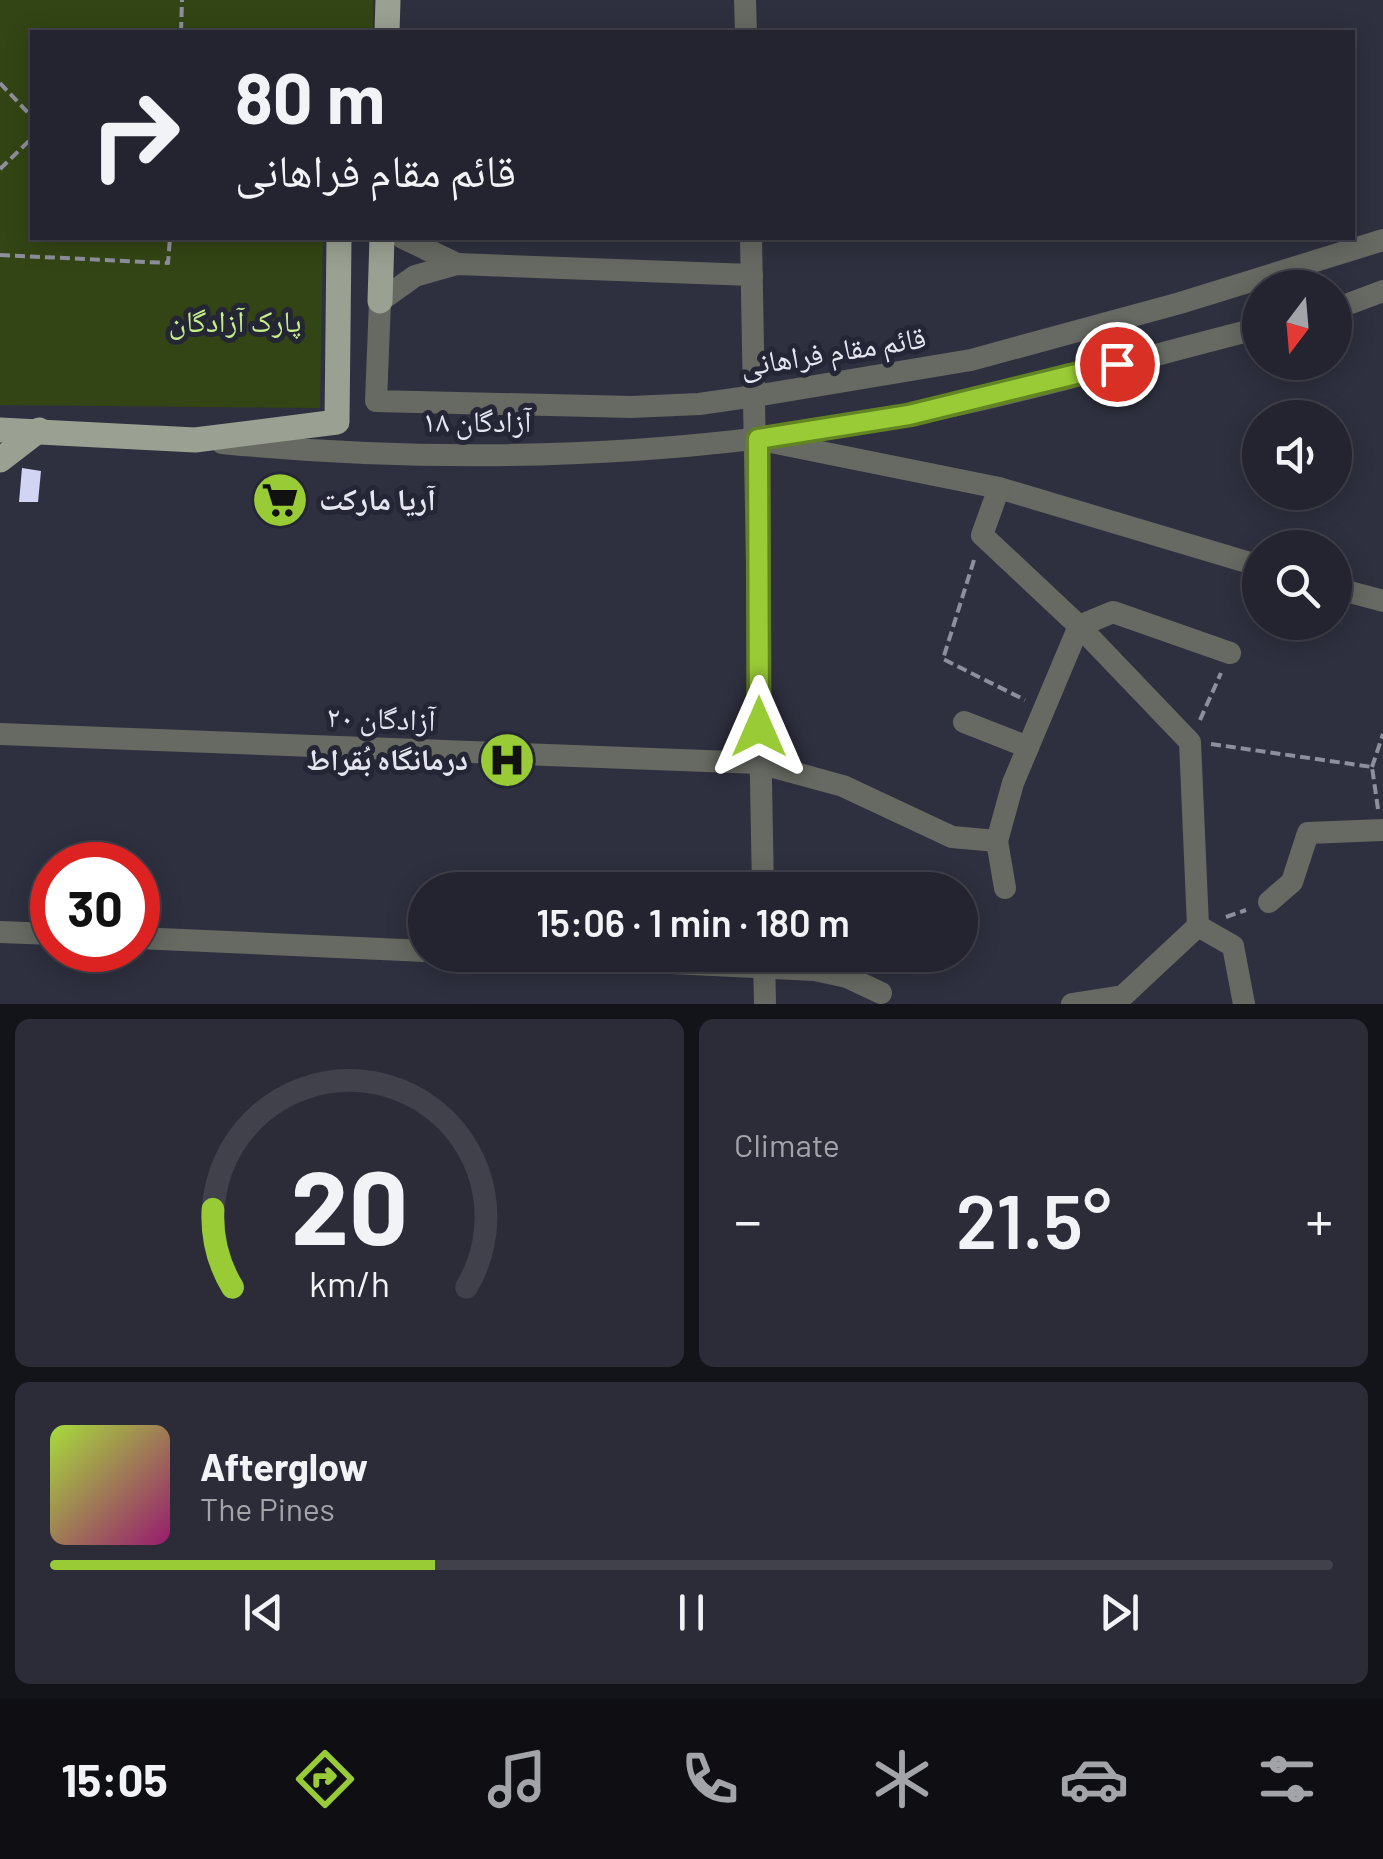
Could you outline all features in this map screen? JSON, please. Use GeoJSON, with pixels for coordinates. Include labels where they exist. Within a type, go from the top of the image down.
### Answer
{"type":"FeatureCollection","features":[{"type":"Feature","properties":{"kind":"main road"},"geometry":{"type":"LineString","coordinates":[[387,30],[388,0]]}},
{"type":"Feature","properties":{"kind":"main road"},"geometry":{"type":"LineString","coordinates":[[0,430],[195,440],[337,422],[339,240]]}},
{"type":"Feature","properties":{"kind":"main road"},"geometry":{"type":"LineString","coordinates":[[380,300],[382,240]]}},
{"type":"Feature","properties":{"kind":"main road"},"geometry":{"type":"LineString","coordinates":[[0,460],[39,430]]}},
{"type":"Feature","properties":{"kind":"street"},"geometry":{"type":"LineString","coordinates":[[745,0],[746,30]]}},
{"type":"Feature","properties":{"kind":"street"},"geometry":{"type":"LineString","coordinates":[[406,240],[457,264]]}},
{"type":"Feature","properties":{"kind":"street"},"geometry":{"type":"LineString","coordinates":[[751,240],[758,439],[763,872]]}},
{"type":"Feature","properties":{"kind":"street","name":"قائم مقام فراهانی"},"geometry":{"type":"LineString","coordinates":[[380,300],[376,401],[699,404],[971,360],[1180,303],[1383,240]]}},
{"type":"Feature","properties":{"kind":"street"},"geometry":{"type":"LineString","coordinates":[[380,300],[415,276],[457,264],[752,275]]}},
{"type":"Feature","properties":{"kind":"street"},"geometry":{"type":"LineString","coordinates":[[1352,303],[1383,291]]}},
{"type":"Feature","properties":{"kind":"street"},"geometry":{"type":"LineString","coordinates":[[758,439],[909,415],[1242,332]]}},
{"type":"Feature","properties":{"kind":"street"},"geometry":{"type":"LineString","coordinates":[[758,439],[999,488],[1242,561]]}},
{"type":"Feature","properties":{"kind":"street","name":"آزادگان ۱۸"},"geometry":{"type":"LineString","coordinates":[[195,440],[300,448],[524,453],[651,450],[758,439]]}},
{"type":"Feature","properties":{"kind":"street"},"geometry":{"type":"LineString","coordinates":[[999,488],[982,534],[1080,626],[1190,742],[1198,926],[1120,1000],[1072,1004]]}},
{"type":"Feature","properties":{"kind":"street"},"geometry":{"type":"LineString","coordinates":[[1352,593],[1383,602]]}},
{"type":"Feature","properties":{"kind":"street"},"geometry":{"type":"LineString","coordinates":[[1005,888],[998,840],[1028,747],[1080,626],[1113,612],[1230,653]]}},
{"type":"Feature","properties":{"kind":"street"},"geometry":{"type":"LineString","coordinates":[[964,722],[1028,747]]}},
{"type":"Feature","properties":{"kind":"street","name":"آزادگان ۲۰"},"geometry":{"type":"LineString","coordinates":[[0,734],[760,763],[843,786],[952,837],[998,840]]}},
{"type":"Feature","properties":{"kind":"street"},"geometry":{"type":"LineString","coordinates":[[1269,902],[1292,882],[1308,833],[1382,831]]}},
{"type":"Feature","properties":{"kind":"street"},"geometry":{"type":"LineString","coordinates":[[1198,926],[1233,946],[1244,1004]]}},
{"type":"Feature","properties":{"kind":"street"},"geometry":{"type":"LineString","coordinates":[[0,932],[30,933]]}},
{"type":"Feature","properties":{"kind":"street"},"geometry":{"type":"LineString","coordinates":[[160,939],[408,950]]}},
{"type":"Feature","properties":{"kind":"street"},"geometry":{"type":"LineString","coordinates":[[764,972],[765,1004]]}},
{"type":"Feature","properties":{"kind":"street"},"geometry":{"type":"LineString","coordinates":[[822,972],[848,977],[881,992]]}},
{"type":"Feature","properties":{"kind":"path"},"geometry":{"type":"LineString","coordinates":[[181,30],[182,0]]}},
{"type":"Feature","properties":{"kind":"path"},"geometry":{"type":"LineString","coordinates":[[0,83],[30,115]]}},
{"type":"Feature","properties":{"kind":"path"},"geometry":{"type":"LineString","coordinates":[[0,169],[30,140]]}},
{"type":"Feature","properties":{"kind":"path"},"geometry":{"type":"LineString","coordinates":[[0,255],[168,263],[170,240]]}},
{"type":"Feature","properties":{"kind":"path"},"geometry":{"type":"LineString","coordinates":[[982,534],[943,659],[1043,708]]}},
{"type":"Feature","properties":{"kind":"path"},"geometry":{"type":"LineString","coordinates":[[1230,653],[1190,742],[1372,766]]}},
{"type":"Feature","properties":{"kind":"path"},"geometry":{"type":"LineString","coordinates":[[1382,831],[1372,766],[1383,734]]}},
{"type":"Feature","properties":{"kind":"path"},"geometry":{"type":"LineString","coordinates":[[1198,926],[1269,902]]}},
{"type":"Feature","properties":{"kind":"green space","name":"پارک آزادگان"},"geometry":{"type":"Polygon","coordinates":[[[0,0],[373,0],[373,30],[30,30],[30,240],[323,240],[320,408],[0,405],[0,0]]]}},
{"type":"Feature","properties":{"kind":"building"},"geometry":{"type":"Polygon","coordinates":[[[22,468],[41,471],[38,502],[19,502],[22,468]]]}},
{"type":"Feature","properties":{"kind":"place","name":"آریا مارکت"},"geometry":{"type":"Point","coordinates":[280,500]}},
{"type":"Feature","properties":{"kind":"place","name":"درمانگاه بُقراط"},"geometry":{"type":"Point","coordinates":[507,760]}},
{"type":"Feature","properties":{"kind":"route"},"geometry":{"type":"LineString","coordinates":[[759,727],[758,439],[909,415],[1117,364]]}}]}
